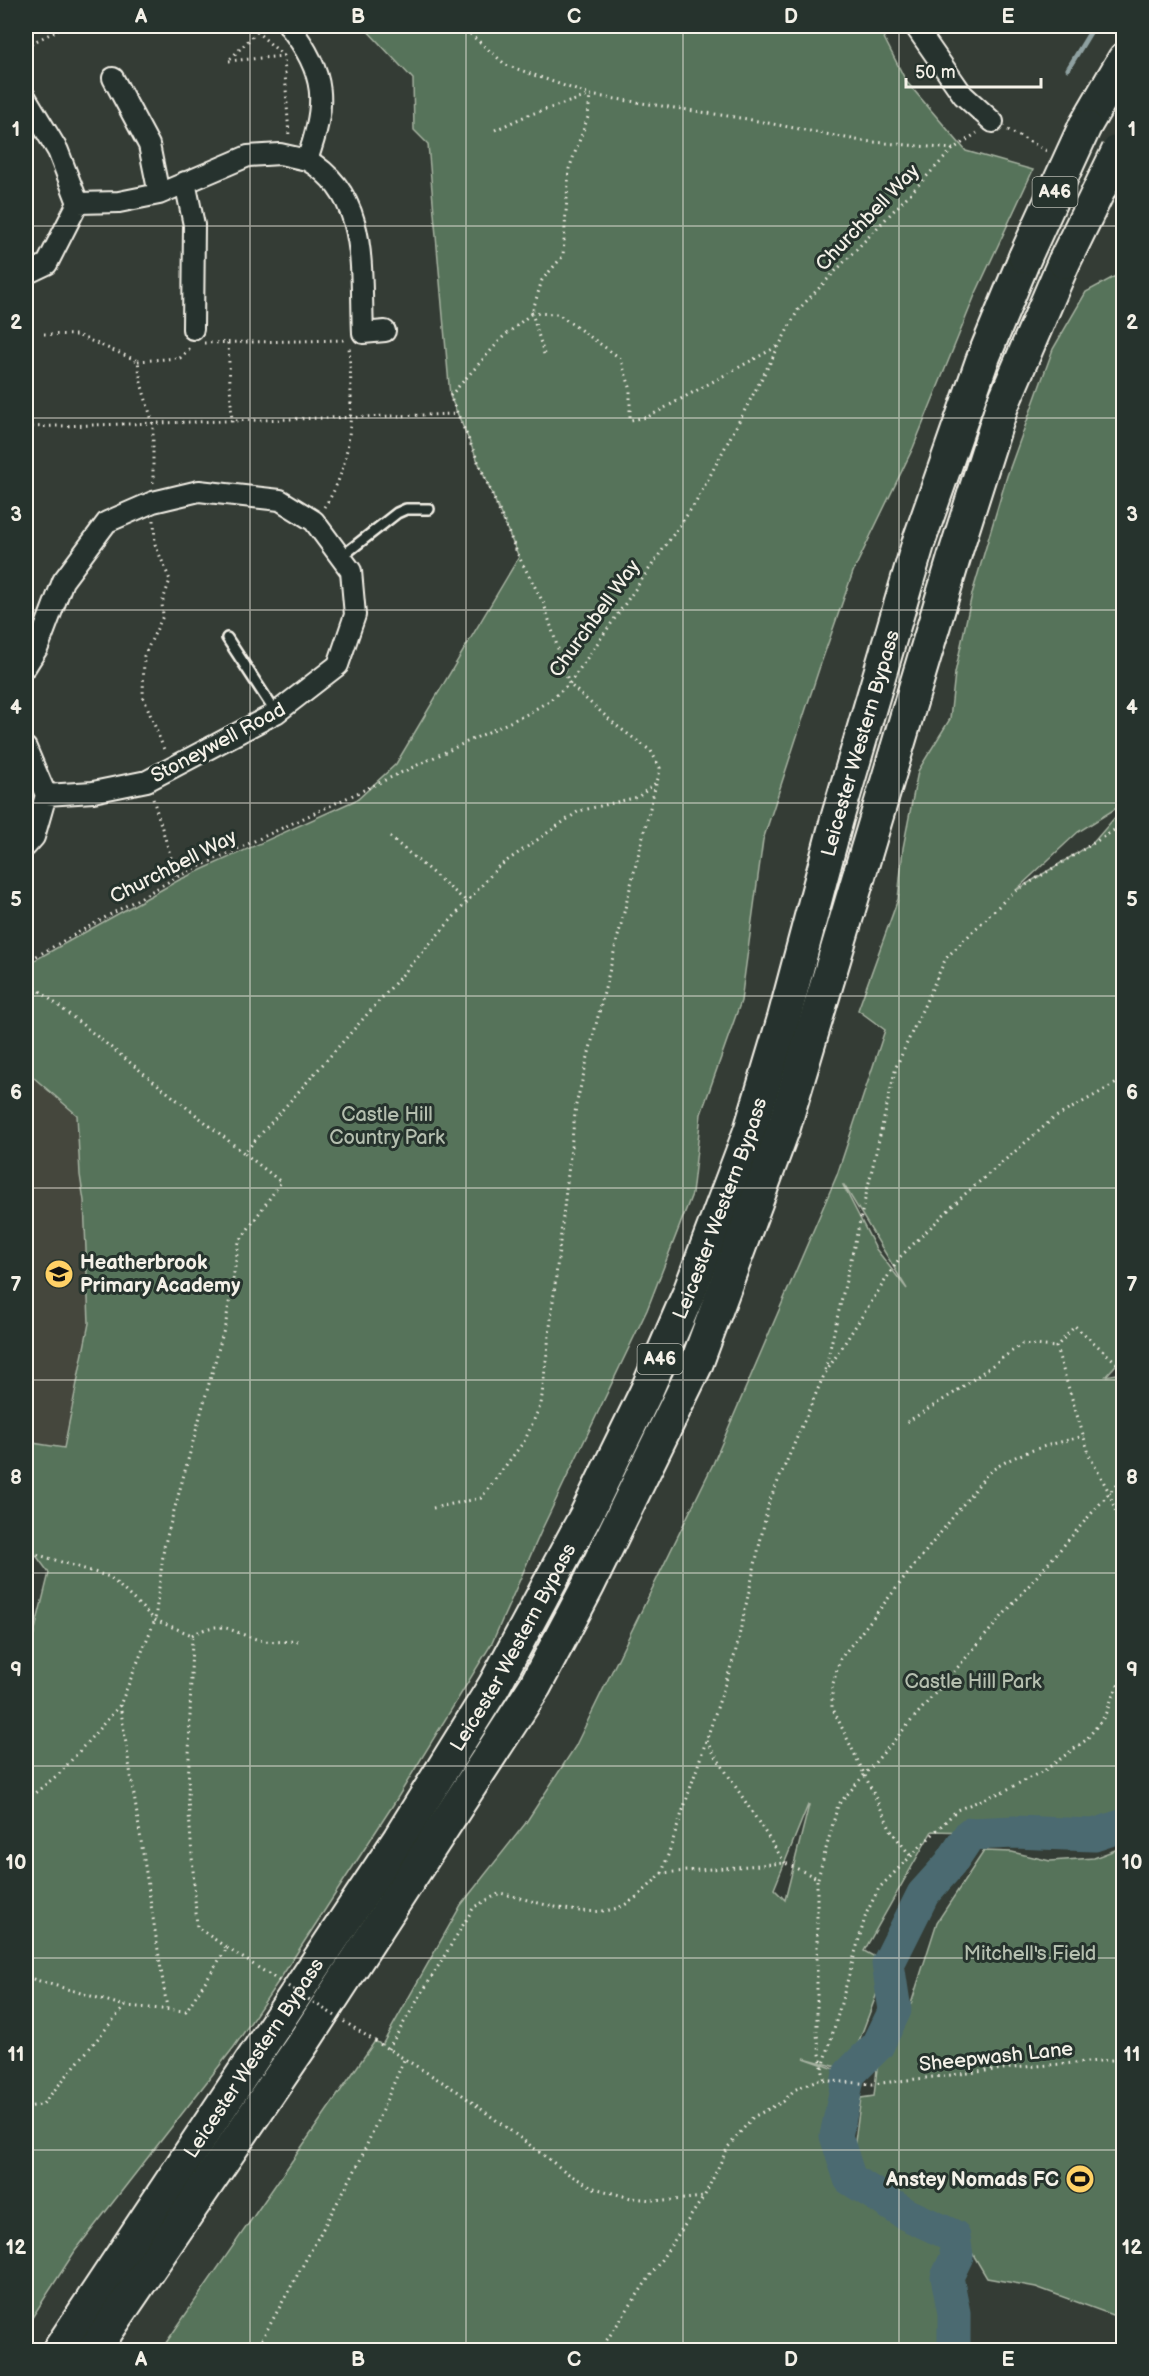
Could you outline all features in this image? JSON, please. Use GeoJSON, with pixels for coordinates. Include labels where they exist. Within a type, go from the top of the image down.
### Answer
{"type":"FeatureCollection","features":[{"type":"Feature","properties":{"kind":"highway","name":"Leicester Western Bypass"},"geometry":{"type":"LineString","coordinates":[[58,2350],[399,1839],[494,1686],[580,1526],[646,1392],[689,1293],[750,1131],[784,1018],[840,808],[919,541],[982,361],[1025,257],[1085,126],[1124,59]]}},
{"type":"Feature","properties":{"kind":"highway","name":"Leicester Western Bypass"},"geometry":{"type":"LineString","coordinates":[[94,2350],[315,2024],[535,1686],[588,1586],[696,1365],[784,1127],[956,551],[1002,406],[1064,262],[1122,145]]}},
{"type":"Feature","properties":{"kind":"street"},"geometry":{"type":"LineString","coordinates":[[289,26],[316,66],[322,100],[299,158]]}},
{"type":"Feature","properties":{"kind":"street"},"geometry":{"type":"LineString","coordinates":[[915,26],[963,95],[993,122]]}},
{"type":"Feature","properties":{"kind":"street"},"geometry":{"type":"LineString","coordinates":[[113,78],[149,145],[159,194]]}},
{"type":"Feature","properties":{"kind":"street"},"geometry":{"type":"LineString","coordinates":[[26,98],[32,125],[58,151],[78,203],[47,264],[26,274]]}},
{"type":"Feature","properties":{"kind":"street"},"geometry":{"type":"LineString","coordinates":[[78,203],[119,202],[159,194],[248,156],[280,154],[299,158],[323,169],[340,188],[358,227],[356,336],[385,331]]}},
{"type":"Feature","properties":{"kind":"street"},"geometry":{"type":"LineString","coordinates":[[185,182],[194,225],[194,329]]}},
{"type":"Feature","properties":{"kind":"street","name":"Stoneywell Road"},"geometry":{"type":"LineString","coordinates":[[26,666],[38,647],[63,581],[107,522],[153,502],[199,491],[280,500],[314,521],[351,571],[355,615],[338,664],[276,714],[147,781],[93,792],[46,795]]}},
{"type":"Feature","properties":{"kind":"street"},"geometry":{"type":"LineString","coordinates":[[26,748],[46,795],[34,837],[26,846]]}},
{"type":"Feature","properties":{"kind":"lane"},"geometry":{"type":"LineString","coordinates":[[341,557],[397,513],[406,509],[429,509]]}},
{"type":"Feature","properties":{"kind":"lane"},"geometry":{"type":"LineString","coordinates":[[227,638],[276,714]]}},
{"type":"Feature","properties":{"kind":"path"},"geometry":{"type":"LineString","coordinates":[[26,46],[66,26]]}},
{"type":"Feature","properties":{"kind":"path"},"geometry":{"type":"LineString","coordinates":[[261,26],[228,61],[284,56]]}},
{"type":"Feature","properties":{"kind":"path"},"geometry":{"type":"LineString","coordinates":[[461,26],[506,65],[590,95],[747,119],[862,141],[953,149]]}},
{"type":"Feature","properties":{"kind":"path"},"geometry":{"type":"LineString","coordinates":[[257,32],[284,56],[299,158]]}},
{"type":"Feature","properties":{"kind":"path"},"geometry":{"type":"LineString","coordinates":[[495,130],[528,114],[590,95]]}},
{"type":"Feature","properties":{"kind":"path"},"geometry":{"type":"LineString","coordinates":[[544,354],[532,313],[542,280],[563,256],[569,169],[588,117],[590,95]]}},
{"type":"Feature","properties":{"kind":"path","name":"Churchbell Way"},"geometry":{"type":"LineString","coordinates":[[26,962],[177,877],[526,714],[569,684],[696,502],[798,310],[953,149],[993,122]]}},
{"type":"Feature","properties":{"kind":"path"},"geometry":{"type":"LineString","coordinates":[[433,1508],[481,1498],[525,1440],[542,1404],[576,1105],[660,768],[651,752],[569,684],[544,604],[519,557],[450,396],[503,337],[532,313],[558,314],[620,358],[630,387],[630,420],[648,417],[779,345]]}},
{"type":"Feature","properties":{"kind":"path"},"geometry":{"type":"LineString","coordinates":[[45,334],[77,335],[138,361],[180,358],[194,343],[356,336],[352,417],[336,491],[314,521]]}},
{"type":"Feature","properties":{"kind":"path"},"geometry":{"type":"LineString","coordinates":[[228,343],[232,423]]}},
{"type":"Feature","properties":{"kind":"path"},"geometry":{"type":"LineString","coordinates":[[138,361],[141,383],[153,424],[154,544],[170,580],[162,603],[163,616],[144,656],[142,696],[170,770]]}},
{"type":"Feature","properties":{"kind":"path"},"geometry":{"type":"LineString","coordinates":[[26,427],[232,423],[458,414]]}},
{"type":"Feature","properties":{"kind":"path"},"geometry":{"type":"LineString","coordinates":[[147,781],[177,877]]}},
{"type":"Feature","properties":{"kind":"path"},"geometry":{"type":"LineString","coordinates":[[244,1153],[498,867],[579,811],[638,797],[657,782]]}},
{"type":"Feature","properties":{"kind":"path"},"geometry":{"type":"LineString","coordinates":[[824,1375],[896,1067],[946,958],[1010,895],[1124,824]]}},
{"type":"Feature","properties":{"kind":"path"},"geometry":{"type":"LineString","coordinates":[[390,837],[467,902]]}},
{"type":"Feature","properties":{"kind":"path"},"geometry":{"type":"LineString","coordinates":[[26,980],[281,1182],[239,1242],[226,1322],[164,1547],[155,1620],[120,1705],[60,1773],[26,1800]]}},
{"type":"Feature","properties":{"kind":"path"},"geometry":{"type":"LineString","coordinates":[[387,2049],[474,1908],[500,1893],[585,1912],[616,1908],[639,1895],[662,1873],[735,1654],[770,1502],[824,1375],[901,1256],[964,1195],[1054,1118],[1124,1079]]}},
{"type":"Feature","properties":{"kind":"path"},"geometry":{"type":"LineString","coordinates":[[1056,1347],[1075,1326],[1117,1363]]}},
{"type":"Feature","properties":{"kind":"path"},"geometry":{"type":"LineString","coordinates":[[907,1422],[954,1393],[1022,1344],[1056,1347]]}},
{"type":"Feature","properties":{"kind":"path"},"geometry":{"type":"LineString","coordinates":[[1056,1347],[1090,1457],[1109,1492],[1124,1535]]}},
{"type":"Feature","properties":{"kind":"path"},"geometry":{"type":"LineString","coordinates":[[910,1856],[892,1832],[832,1707],[832,1688],[840,1659],[988,1473],[1007,1459],[1029,1449],[1084,1436]]}},
{"type":"Feature","properties":{"kind":"path"},"geometry":{"type":"LineString","coordinates":[[600,2350],[704,2197],[728,2147],[753,2117],[784,2100],[794,2090],[824,2079],[817,2035],[817,1878],[838,1805],[1085,1524],[1124,1476]]}},
{"type":"Feature","properties":{"kind":"path"},"geometry":{"type":"LineString","coordinates":[[26,1551],[110,1577],[155,1620],[192,1635]]}},
{"type":"Feature","properties":{"kind":"path"},"geometry":{"type":"LineString","coordinates":[[192,1635],[210,1625],[234,1629],[261,1640],[298,1641]]}},
{"type":"Feature","properties":{"kind":"path"},"geometry":{"type":"LineString","coordinates":[[192,1635],[188,1799],[197,1927],[404,2060],[457,2091],[570,2175],[594,2188],[630,2198],[664,2201],[704,2197]]}},
{"type":"Feature","properties":{"kind":"path"},"geometry":{"type":"LineString","coordinates":[[822,2069],[866,1914],[879,1888],[957,1809],[1004,1791],[1045,1770],[1086,1740],[1104,1717],[1124,1671]]}},
{"type":"Feature","properties":{"kind":"path"},"geometry":{"type":"LineString","coordinates":[[120,1705],[167,2009]]}},
{"type":"Feature","properties":{"kind":"path"},"geometry":{"type":"LineString","coordinates":[[706,1740],[785,1863]]}},
{"type":"Feature","properties":{"kind":"path"},"geometry":{"type":"LineString","coordinates":[[662,1873],[785,1863],[817,1878]]}},
{"type":"Feature","properties":{"kind":"path"},"geometry":{"type":"LineString","coordinates":[[26,1977],[125,2006],[186,2011],[227,1947]]}},
{"type":"Feature","properties":{"kind":"path"},"geometry":{"type":"LineString","coordinates":[[26,2107],[42,2105],[125,2006]]}},
{"type":"Feature","properties":{"kind":"path"},"geometry":{"type":"LineString","coordinates":[[256,2350],[358,2165],[404,2060]]}},
{"type":"Feature","properties":{"kind":"path","name":"Sheepwash Lane"},"geometry":{"type":"LineString","coordinates":[[824,2079],[871,2084],[1012,2068],[1124,2060]]}},
{"type":"Feature","properties":{"kind":"shaded area","name":"Heatherbrook Primary Academy"},"geometry":{"type":"Polygon","coordinates":[[[26,1071],[77,1115],[76,1125],[92,1241],[92,1311],[64,1448],[26,1442],[26,1071]]]}},
{"type":"Feature","properties":{"kind":"green space","name":"Castle Hill Country Park"},"geometry":{"type":"Polygon","coordinates":[[[363,26],[878,26],[906,81],[966,151],[1033,170],[975,295],[913,448],[853,572],[819,669],[763,840],[741,1001],[701,1114],[692,1194],[647,1310],[543,1527],[492,1643],[393,1805],[234,2047],[75,2251],[26,2327],[26,1666],[49,1573],[26,1542],[26,1442],[64,1448],[89,1323],[84,1201],[80,1175],[77,1115],[26,1071],[26,965],[179,880],[358,799],[396,764],[519,557],[450,396],[428,144],[414,130],[413,79],[363,26]]]}},
{"type":"Feature","properties":{"kind":"green space","name":"Castle Hill Park"},"geometry":{"type":"Polygon","coordinates":[[[1123,272],[1123,804],[1078,832],[1015,891],[1092,844],[1123,808],[1124,1356],[1106,1376],[1123,1373],[1123,1823],[1094,1835],[932,1831],[864,1951],[888,1964],[848,2070],[804,2058],[849,2074],[836,2136],[850,2179],[906,2214],[954,2236],[952,2254],[957,2256],[950,2294],[955,2329],[954,2350],[161,2350],[375,2041],[382,2045],[461,1905],[525,1824],[575,1747],[713,1464],[837,1175],[885,1030],[858,1010],[898,899],[903,848],[918,771],[950,719],[955,673],[972,594],[1007,476],[1053,349],[1086,292],[1123,272]],[[844,1185],[876,1249],[907,1289],[844,1185]],[[809,1805],[774,1889],[785,1900],[809,1805]]]}},
{"type":"Feature","properties":{"kind":"green space","name":"Mitchell's Field"},"geometry":{"type":"Polygon","coordinates":[[[1123,1847],[1123,2319],[1036,2287],[987,2278],[961,2234],[852,2163],[861,2098],[874,2096],[877,2069],[911,2004],[937,1922],[984,1851],[1012,1852],[1050,1861],[1094,1858],[1123,1847]]]}},
{"type":"Feature","properties":{"kind":"waterway"},"geometry":{"type":"LineString","coordinates":[[1068,69],[1094,26]]}},
{"type":"Feature","properties":{"kind":"waterway"},"geometry":{"type":"LineString","coordinates":[[954,2350],[954,2313],[947,2277],[957,2256],[954,2236],[906,2214],[850,2179],[836,2136],[849,2074],[878,2045],[895,2010],[888,1964],[923,1894],[950,1864],[970,1834],[1014,1832],[1094,1835],[1124,1825]]}},
{"type":"Feature","properties":{"kind":"place","name":"Heatherbrook Primary Academy"},"geometry":{"type":"Point","coordinates":[59,1274]}},
{"type":"Feature","properties":{"kind":"place","name":"Anstey Nomads FC"},"geometry":{"type":"Point","coordinates":[1080,2179]}}]}
